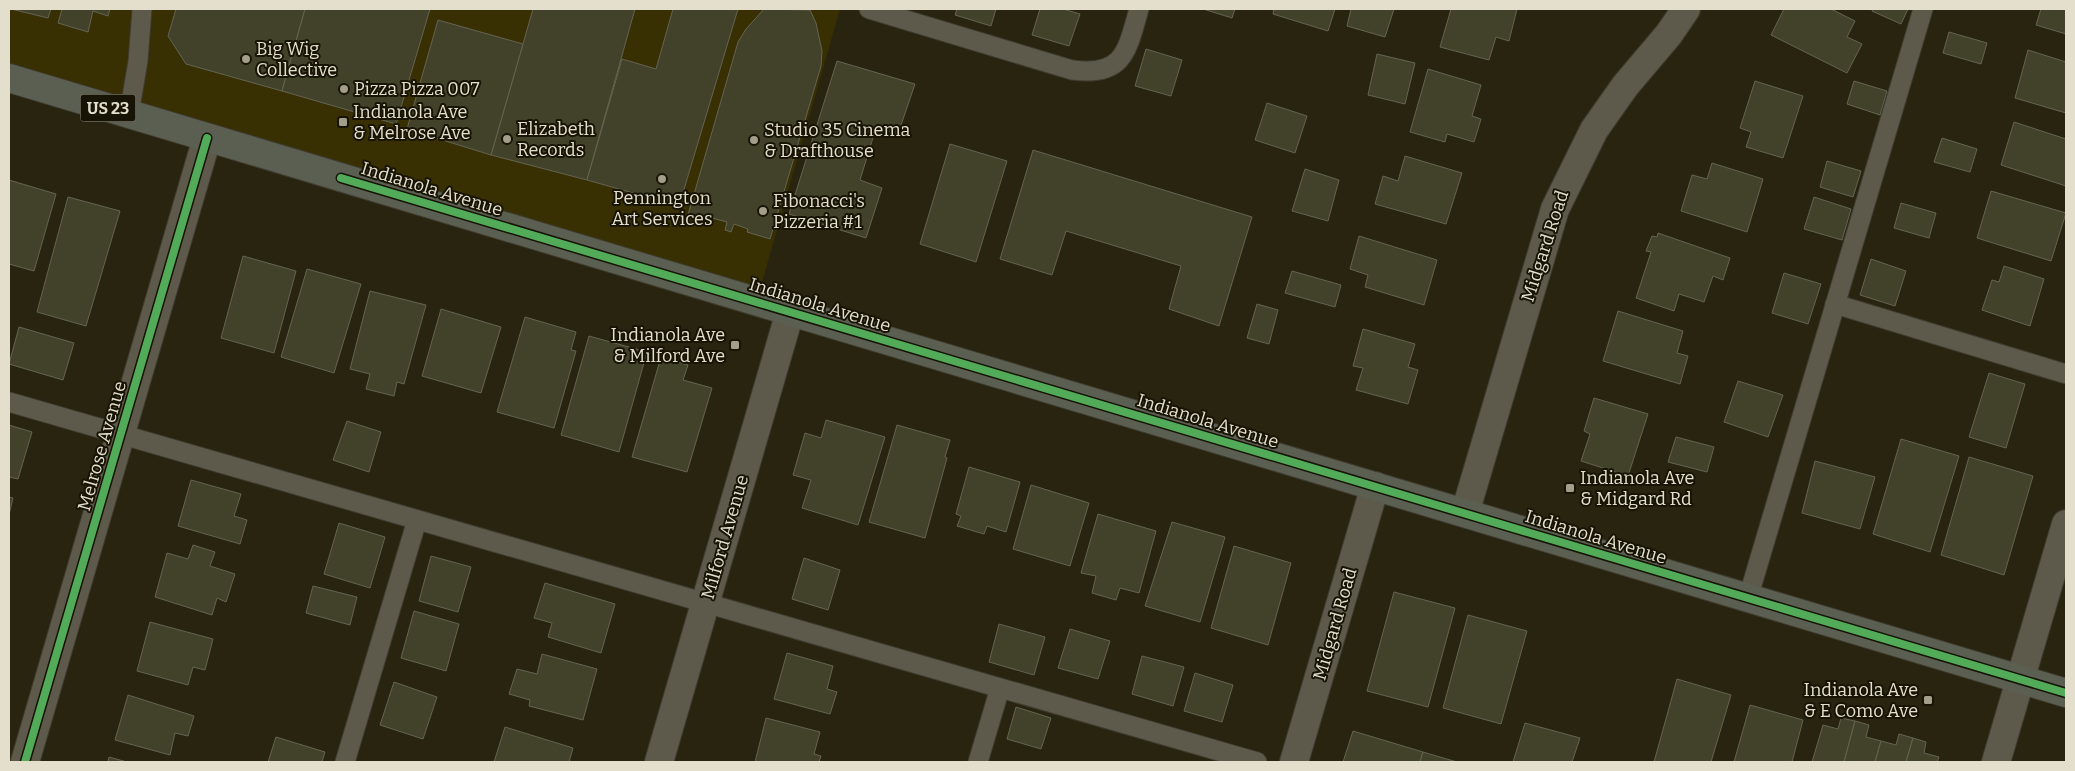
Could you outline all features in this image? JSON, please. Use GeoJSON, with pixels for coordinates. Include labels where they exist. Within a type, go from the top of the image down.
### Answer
{"type":"FeatureCollection","features":[{"type":"Feature","properties":{"kind":"main road","name":"Indianola Avenue"},"geometry":{"type":"LineString","coordinates":[[9,78],[2066,692]]}},
{"type":"Feature","properties":{"kind":"street","name":"Midgard Road"},"geometry":{"type":"LineString","coordinates":[[1465,513],[1555,208],[1594,130],[1625,86],[1669,34],[1686,9]]}},
{"type":"Feature","properties":{"kind":"street","name":"Melrose Avenue"},"geometry":{"type":"LineString","coordinates":[[26,762],[207,138]]}},
{"type":"Feature","properties":{"kind":"street","name":"Milford Avenue"},"geometry":{"type":"LineString","coordinates":[[659,762],[790,312]]}},
{"type":"Feature","properties":{"kind":"street","name":"Midgard Road"},"geometry":{"type":"LineString","coordinates":[[1294,762],[1375,486]]}},
{"type":"Feature","properties":{"kind":"street"},"geometry":{"type":"LineString","coordinates":[[1996,762],[2066,524]]}},
{"type":"Feature","properties":{"kind":"lane"},"geometry":{"type":"LineString","coordinates":[[129,114],[138,61],[142,9]]}},
{"type":"Feature","properties":{"kind":"lane"},"geometry":{"type":"LineString","coordinates":[[869,9],[1072,70],[1090,72],[1101,71],[1113,66],[1122,56],[1130,42],[1139,9]]}},
{"type":"Feature","properties":{"kind":"lane"},"geometry":{"type":"LineString","coordinates":[[1748,598],[1923,9]]}},
{"type":"Feature","properties":{"kind":"lane"},"geometry":{"type":"LineString","coordinates":[[1835,304],[2066,374]]}},
{"type":"Feature","properties":{"kind":"lane"},"geometry":{"type":"LineString","coordinates":[[9,402],[1257,762]]}},
{"type":"Feature","properties":{"kind":"lane"},"geometry":{"type":"LineString","coordinates":[[345,762],[417,520]]}},
{"type":"Feature","properties":{"kind":"lane"},"geometry":{"type":"LineString","coordinates":[[978,762],[1000,688]]}},
{"type":"Feature","properties":{"kind":"shaded area"},"geometry":{"type":"Polygon","coordinates":[[[9,9],[840,9],[757,300],[9,78],[9,9]]]}},
{"type":"Feature","properties":{"kind":"building"},"geometry":{"type":"Polygon","coordinates":[[[11,9],[51,9],[48,18],[11,9]]]}},
{"type":"Feature","properties":{"kind":"building"},"geometry":{"type":"Polygon","coordinates":[[[62,9],[110,9],[108,16],[93,11],[88,32],[58,23],[62,9]]]}},
{"type":"Feature","properties":{"kind":"building"},"geometry":{"type":"Polygon","coordinates":[[[176,9],[305,9],[282,91],[186,64],[168,36],[176,9]]]}},
{"type":"Feature","properties":{"kind":"building"},"geometry":{"type":"Polygon","coordinates":[[[305,9],[430,9],[396,124],[282,91],[305,9]]]}},
{"type":"Feature","properties":{"kind":"building"},"geometry":{"type":"Polygon","coordinates":[[[533,9],[635,9],[587,180],[491,155],[533,9]]]}},
{"type":"Feature","properties":{"kind":"building"},"geometry":{"type":"Polygon","coordinates":[[[673,9],[738,9],[679,206],[587,180],[622,59],[656,69],[673,9]]]}},
{"type":"Feature","properties":{"kind":"building","name":"Studio 35 Cinema & Drafthouse"},"geometry":{"type":"Polygon","coordinates":[[[764,9],[810,10],[816,23],[822,51],[821,66],[770,239],[747,232],[748,229],[734,224],[731,232],[725,230],[727,222],[712,218],[711,221],[688,215],[738,42],[746,29],[764,9]]]}},
{"type":"Feature","properties":{"kind":"building"},"geometry":{"type":"Polygon","coordinates":[[[957,9],[996,9],[991,26],[955,15],[957,9]]]}},
{"type":"Feature","properties":{"kind":"building"},"geometry":{"type":"Polygon","coordinates":[[[1040,9],[1063,9],[1080,14],[1069,46],[1032,35],[1040,9]]]}},
{"type":"Feature","properties":{"kind":"building"},"geometry":{"type":"Polygon","coordinates":[[[1203,9],[1235,9],[1232,18],[1203,9]]]}},
{"type":"Feature","properties":{"kind":"building"},"geometry":{"type":"Polygon","coordinates":[[[1274,9],[1335,9],[1328,31],[1273,14],[1274,9]]]}},
{"type":"Feature","properties":{"kind":"building"},"geometry":{"type":"Polygon","coordinates":[[[1351,9],[1394,9],[1385,37],[1347,26],[1351,9]]]}},
{"type":"Feature","properties":{"kind":"building"},"geometry":{"type":"Polygon","coordinates":[[[1451,9],[1517,9],[1509,41],[1496,37],[1489,60],[1440,47],[1451,9]]]}},
{"type":"Feature","properties":{"kind":"building"},"geometry":{"type":"Polygon","coordinates":[[[1784,9],[1831,9],[1855,21],[1847,37],[1862,44],[1847,73],[1771,35],[1784,9]]]}},
{"type":"Feature","properties":{"kind":"building"},"geometry":{"type":"Polygon","coordinates":[[[1873,9],[1908,9],[1901,24],[1872,11],[1873,9]]]}},
{"type":"Feature","properties":{"kind":"building"},"geometry":{"type":"Polygon","coordinates":[[[2041,9],[2066,9],[2066,34],[2036,25],[2041,9]]]}},
{"type":"Feature","properties":{"kind":"building"},"geometry":{"type":"Polygon","coordinates":[[[438,20],[523,44],[491,155],[407,129],[438,20]]]}},
{"type":"Feature","properties":{"kind":"building"},"geometry":{"type":"Polygon","coordinates":[[[1949,32],[1987,43],[1981,64],[1943,53],[1949,32]]]}},
{"type":"Feature","properties":{"kind":"building"},"geometry":{"type":"Polygon","coordinates":[[[1146,49],[1182,60],[1171,96],[1135,86],[1146,49]]]}},
{"type":"Feature","properties":{"kind":"building"},"geometry":{"type":"Polygon","coordinates":[[[2028,50],[2066,62],[2066,113],[2015,98],[2028,50]]]}},
{"type":"Feature","properties":{"kind":"building"},"geometry":{"type":"Polygon","coordinates":[[[1377,54],[1415,63],[1405,104],[1368,95],[1377,54]]]}},
{"type":"Feature","properties":{"kind":"building"},"geometry":{"type":"Polygon","coordinates":[[[837,61],[915,84],[898,134],[876,128],[860,180],[882,188],[866,238],[789,214],[837,61]]]}},
{"type":"Feature","properties":{"kind":"building"},"geometry":{"type":"Polygon","coordinates":[[[1428,69],[1481,85],[1472,116],[1481,119],[1474,142],[1447,134],[1445,142],[1410,132],[1428,69]]]}},
{"type":"Feature","properties":{"kind":"building"},"geometry":{"type":"Polygon","coordinates":[[[1755,81],[1803,96],[1783,158],[1746,147],[1751,132],[1740,128],[1755,81]]]}},
{"type":"Feature","properties":{"kind":"building"},"geometry":{"type":"Polygon","coordinates":[[[1854,81],[1887,91],[1880,115],[1847,104],[1854,81]]]}},
{"type":"Feature","properties":{"kind":"building"},"geometry":{"type":"Polygon","coordinates":[[[1267,103],[1307,116],[1295,153],[1255,140],[1267,103]]]}},
{"type":"Feature","properties":{"kind":"building"},"geometry":{"type":"Polygon","coordinates":[[[2014,122],[2066,139],[2066,186],[2001,165],[2014,122]]]}},
{"type":"Feature","properties":{"kind":"building"},"geometry":{"type":"Polygon","coordinates":[[[1942,138],[1977,149],[1970,172],[1934,162],[1942,138]]]}},
{"type":"Feature","properties":{"kind":"building"},"geometry":{"type":"Polygon","coordinates":[[[950,144],[1007,161],[976,262],[920,244],[950,144]]]}},
{"type":"Feature","properties":{"kind":"building"},"geometry":{"type":"Polygon","coordinates":[[[1033,150],[1252,217],[1219,326],[1169,309],[1181,266],[1066,231],[1052,275],[1000,259],[1033,150]]]}},
{"type":"Feature","properties":{"kind":"building"},"geometry":{"type":"Polygon","coordinates":[[[1405,156],[1462,173],[1446,224],[1375,204],[1383,176],[1398,181],[1405,156]]]}},
{"type":"Feature","properties":{"kind":"building"},"geometry":{"type":"Polygon","coordinates":[[[1827,161],[1861,171],[1853,197],[1820,187],[1827,161]]]}},
{"type":"Feature","properties":{"kind":"building"},"geometry":{"type":"Polygon","coordinates":[[[1712,163],[1763,179],[1747,232],[1681,211],[1692,175],[1707,179],[1712,163]]]}},
{"type":"Feature","properties":{"kind":"building"},"geometry":{"type":"Polygon","coordinates":[[[1305,169],[1339,180],[1328,221],[1292,211],[1305,169]]]}},
{"type":"Feature","properties":{"kind":"building"},"geometry":{"type":"Polygon","coordinates":[[[9,180],[56,194],[34,271],[9,264],[9,180]]]}},
{"type":"Feature","properties":{"kind":"building"},"geometry":{"type":"Polygon","coordinates":[[[1991,191],[2066,213],[2051,261],[1977,238],[1991,191]]]}},
{"type":"Feature","properties":{"kind":"building"},"geometry":{"type":"Polygon","coordinates":[[[68,197],[120,211],[86,326],[37,312],[68,197]]]}},
{"type":"Feature","properties":{"kind":"building"},"geometry":{"type":"Polygon","coordinates":[[[1814,197],[1851,209],[1842,240],[1804,229],[1814,197]]]}},
{"type":"Feature","properties":{"kind":"building"},"geometry":{"type":"Polygon","coordinates":[[[1901,203],[1936,213],[1929,238],[1894,228],[1901,203]]]}},
{"type":"Feature","properties":{"kind":"building"},"geometry":{"type":"Polygon","coordinates":[[[1658,233],[1730,258],[1723,280],[1713,276],[1704,302],[1679,294],[1674,311],[1636,298],[1651,252],[1646,251],[1652,236],[1657,237],[1658,233]]]}},
{"type":"Feature","properties":{"kind":"building"},"geometry":{"type":"Polygon","coordinates":[[[1359,236],[1437,260],[1424,305],[1365,287],[1368,275],[1350,269],[1359,236]]]}},
{"type":"Feature","properties":{"kind":"building"},"geometry":{"type":"Polygon","coordinates":[[[243,256],[296,271],[274,353],[221,338],[243,256]]]}},
{"type":"Feature","properties":{"kind":"building"},"geometry":{"type":"Polygon","coordinates":[[[1871,259],[1906,271],[1895,306],[1860,295],[1871,259]]]}},
{"type":"Feature","properties":{"kind":"building"},"geometry":{"type":"Polygon","coordinates":[[[2004,266],[2044,279],[2030,326],[1982,310],[1992,280],[1999,282],[2004,266]]]}},
{"type":"Feature","properties":{"kind":"building"},"geometry":{"type":"Polygon","coordinates":[[[307,269],[361,284],[334,373],[281,357],[307,269]]]}},
{"type":"Feature","properties":{"kind":"building"},"geometry":{"type":"Polygon","coordinates":[[[1292,271],[1341,285],[1335,307],[1285,293],[1292,271]]]}},
{"type":"Feature","properties":{"kind":"building"},"geometry":{"type":"Polygon","coordinates":[[[1784,273],[1821,284],[1808,324],[1772,313],[1784,273]]]}},
{"type":"Feature","properties":{"kind":"building"},"geometry":{"type":"Polygon","coordinates":[[[370,291],[426,305],[404,384],[397,382],[394,396],[366,389],[370,374],[350,369],[370,291]]]}},
{"type":"Feature","properties":{"kind":"building"},"geometry":{"type":"Polygon","coordinates":[[[1257,304],[1278,310],[1269,344],[1247,338],[1257,304]]]}},
{"type":"Feature","properties":{"kind":"building"},"geometry":{"type":"Polygon","coordinates":[[[441,309],[501,327],[481,393],[422,376],[441,309]]]}},
{"type":"Feature","properties":{"kind":"building"},"geometry":{"type":"Polygon","coordinates":[[[1618,311],[1683,331],[1677,353],[1688,356],[1680,384],[1603,361],[1618,311]]]}},
{"type":"Feature","properties":{"kind":"building"},"geometry":{"type":"Polygon","coordinates":[[[525,317],[576,332],[571,350],[576,351],[554,428],[497,412],[525,317]]]}},
{"type":"Feature","properties":{"kind":"building"},"geometry":{"type":"Polygon","coordinates":[[[19,327],[74,343],[63,380],[9,364],[19,327]]]}},
{"type":"Feature","properties":{"kind":"building"},"geometry":{"type":"Polygon","coordinates":[[[1363,329],[1415,344],[1408,367],[1418,370],[1408,404],[1356,390],[1363,368],[1353,366],[1363,329]]]}},
{"type":"Feature","properties":{"kind":"building"},"geometry":{"type":"Polygon","coordinates":[[[589,336],[647,352],[619,452],[561,435],[589,336]]]}},
{"type":"Feature","properties":{"kind":"building"},"geometry":{"type":"Polygon","coordinates":[[[661,357],[688,365],[683,380],[712,388],[687,472],[632,457],[661,357]]]}},
{"type":"Feature","properties":{"kind":"building"},"geometry":{"type":"Polygon","coordinates":[[[1989,373],[2025,384],[2006,448],[1969,437],[1989,373]]]}},
{"type":"Feature","properties":{"kind":"building"},"geometry":{"type":"Polygon","coordinates":[[[1738,381],[1783,395],[1768,437],[1724,422],[1738,381]]]}},
{"type":"Feature","properties":{"kind":"building"},"geometry":{"type":"Polygon","coordinates":[[[1594,398],[1648,414],[1628,476],[1581,461],[1590,434],[1584,431],[1594,398]]]}},
{"type":"Feature","properties":{"kind":"building"},"geometry":{"type":"Polygon","coordinates":[[[826,420],[885,437],[858,525],[802,508],[811,480],[793,475],[805,433],[821,438],[826,420]]]}},
{"type":"Feature","properties":{"kind":"building"},"geometry":{"type":"Polygon","coordinates":[[[347,421],[381,432],[369,472],[333,460],[347,421]]]}},
{"type":"Feature","properties":{"kind":"building"},"geometry":{"type":"Polygon","coordinates":[[[9,425],[32,432],[18,479],[9,477],[9,425]]]}},
{"type":"Feature","properties":{"kind":"building"},"geometry":{"type":"Polygon","coordinates":[[[897,425],[950,440],[945,457],[947,458],[925,538],[869,522],[897,425]]]}},
{"type":"Feature","properties":{"kind":"building"},"geometry":{"type":"Polygon","coordinates":[[[1676,437],[1714,447],[1707,472],[1668,462],[1676,437]]]}},
{"type":"Feature","properties":{"kind":"building"},"geometry":{"type":"Polygon","coordinates":[[[1901,439],[1959,456],[1930,552],[1873,534],[1901,439]]]}},
{"type":"Feature","properties":{"kind":"building"},"geometry":{"type":"Polygon","coordinates":[[[1969,457],[2033,476],[2004,575],[1941,555],[1969,457]]]}},
{"type":"Feature","properties":{"kind":"building"},"geometry":{"type":"Polygon","coordinates":[[[1815,461],[1875,477],[1860,529],[1802,513],[1815,461]]]}},
{"type":"Feature","properties":{"kind":"building"},"geometry":{"type":"Polygon","coordinates":[[[969,467],[1020,482],[1006,532],[987,526],[984,534],[957,526],[961,516],[956,514],[969,467]]]}},
{"type":"Feature","properties":{"kind":"building"},"geometry":{"type":"Polygon","coordinates":[[[191,480],[241,494],[234,516],[247,520],[240,544],[178,526],[191,480]]]}},
{"type":"Feature","properties":{"kind":"building"},"geometry":{"type":"Polygon","coordinates":[[[1031,485],[1089,503],[1070,566],[1013,549],[1031,485]]]}},
{"type":"Feature","properties":{"kind":"building"},"geometry":{"type":"Polygon","coordinates":[[[9,497],[13,498],[9,515],[9,497]]]}},
{"type":"Feature","properties":{"kind":"building"},"geometry":{"type":"Polygon","coordinates":[[[1098,514],[1156,531],[1139,593],[1120,588],[1116,600],[1092,593],[1096,576],[1081,573],[1098,514]]]}},
{"type":"Feature","properties":{"kind":"building"},"geometry":{"type":"Polygon","coordinates":[[[1172,522],[1225,537],[1200,622],[1145,606],[1172,522]]]}},
{"type":"Feature","properties":{"kind":"building"},"geometry":{"type":"Polygon","coordinates":[[[339,523],[385,537],[370,588],[324,574],[339,523]]]}},
{"type":"Feature","properties":{"kind":"building"},"geometry":{"type":"Polygon","coordinates":[[[193,545],[215,552],[210,566],[235,574],[226,602],[217,598],[212,615],[155,597],[167,553],[188,559],[193,545]]]}},
{"type":"Feature","properties":{"kind":"building"},"geometry":{"type":"Polygon","coordinates":[[[1234,546],[1291,563],[1268,645],[1211,628],[1234,546]]]}},
{"type":"Feature","properties":{"kind":"building"},"geometry":{"type":"Polygon","coordinates":[[[431,556],[471,567],[458,612],[419,601],[431,556]]]}},
{"type":"Feature","properties":{"kind":"building"},"geometry":{"type":"Polygon","coordinates":[[[804,558],[840,570],[828,610],[792,599],[804,558]]]}},
{"type":"Feature","properties":{"kind":"building"},"geometry":{"type":"Polygon","coordinates":[[[545,583],[615,604],[601,653],[548,637],[552,623],[534,618],[545,583]]]}},
{"type":"Feature","properties":{"kind":"building"},"geometry":{"type":"Polygon","coordinates":[[[313,586],[357,597],[350,625],[306,613],[313,586]]]}},
{"type":"Feature","properties":{"kind":"building"},"geometry":{"type":"Polygon","coordinates":[[[1394,592],[1455,608],[1428,707],[1367,691],[1394,592]]]}},
{"type":"Feature","properties":{"kind":"building"},"geometry":{"type":"Polygon","coordinates":[[[414,611],[459,624],[446,671],[401,658],[414,611]]]}},
{"type":"Feature","properties":{"kind":"building"},"geometry":{"type":"Polygon","coordinates":[[[1468,615],[1527,631],[1501,724],[1443,708],[1468,615]]]}},
{"type":"Feature","properties":{"kind":"building"},"geometry":{"type":"Polygon","coordinates":[[[150,622],[213,639],[205,670],[193,667],[188,685],[137,671],[150,622]]]}},
{"type":"Feature","properties":{"kind":"building"},"geometry":{"type":"Polygon","coordinates":[[[999,624],[1045,637],[1034,675],[989,662],[999,624]]]}},
{"type":"Feature","properties":{"kind":"building"},"geometry":{"type":"Polygon","coordinates":[[[1070,629],[1110,641],[1098,679],[1058,668],[1070,629]]]}},
{"type":"Feature","properties":{"kind":"building"},"geometry":{"type":"Polygon","coordinates":[[[787,653],[833,666],[827,689],[837,692],[830,714],[774,699],[787,653]]]}},
{"type":"Feature","properties":{"kind":"building"},"geometry":{"type":"Polygon","coordinates":[[[542,654],[597,669],[583,720],[529,706],[530,700],[509,694],[517,669],[537,674],[542,654]]]}},
{"type":"Feature","properties":{"kind":"building"},"geometry":{"type":"Polygon","coordinates":[[[1142,656],[1184,667],[1173,706],[1132,694],[1142,656]]]}},
{"type":"Feature","properties":{"kind":"building"},"geometry":{"type":"Polygon","coordinates":[[[1195,673],[1233,685],[1222,722],[1184,711],[1195,673]]]}},
{"type":"Feature","properties":{"kind":"building"},"geometry":{"type":"Polygon","coordinates":[[[1677,679],[1731,695],[1711,762],[1654,762],[1677,679]]]}},
{"type":"Feature","properties":{"kind":"building"},"geometry":{"type":"Polygon","coordinates":[[[394,682],[437,697],[423,739],[380,725],[394,682]]]}},
{"type":"Feature","properties":{"kind":"building"},"geometry":{"type":"Polygon","coordinates":[[[128,695],[194,716],[188,736],[175,733],[170,755],[115,740],[128,695]]]}},
{"type":"Feature","properties":{"kind":"building"},"geometry":{"type":"Polygon","coordinates":[[[1750,705],[1803,720],[1792,762],[1734,762],[1750,705]]]}},
{"type":"Feature","properties":{"kind":"building"},"geometry":{"type":"Polygon","coordinates":[[[1016,707],[1051,718],[1041,749],[1007,739],[1016,707]]]}},
{"type":"Feature","properties":{"kind":"building"},"geometry":{"type":"Polygon","coordinates":[[[766,718],[820,732],[814,754],[821,756],[819,762],[755,762],[766,718]]]}},
{"type":"Feature","properties":{"kind":"building"},"geometry":{"type":"Polygon","coordinates":[[[1841,718],[1855,721],[1844,762],[1812,762],[1823,725],[1838,729],[1841,718]]]}},
{"type":"Feature","properties":{"kind":"building"},"geometry":{"type":"Polygon","coordinates":[[[1855,721],[1869,725],[1866,737],[1881,741],[1875,762],[1844,762],[1855,721]]]}},
{"type":"Feature","properties":{"kind":"building"},"geometry":{"type":"Polygon","coordinates":[[[1525,723],[1580,738],[1572,762],[1513,762],[1525,723]]]}},
{"type":"Feature","properties":{"kind":"building"},"geometry":{"type":"Polygon","coordinates":[[[505,727],[573,748],[569,762],[494,762],[505,727]]]}},
{"type":"Feature","properties":{"kind":"building"},"geometry":{"type":"Polygon","coordinates":[[[1353,731],[1423,752],[1420,762],[1343,762],[1353,731]]]}},
{"type":"Feature","properties":{"kind":"building"},"geometry":{"type":"Polygon","coordinates":[[[1899,734],[1913,738],[1906,762],[1875,762],[1881,741],[1896,745],[1899,734]]]}},
{"type":"Feature","properties":{"kind":"building"},"geometry":{"type":"Polygon","coordinates":[[[276,737],[325,752],[322,762],[268,762],[276,737]]]}},
{"type":"Feature","properties":{"kind":"building"},"geometry":{"type":"Polygon","coordinates":[[[1913,738],[1926,742],[1924,753],[1939,757],[1937,762],[1906,762],[1913,738]]]}},
{"type":"Feature","properties":{"kind":"building"},"geometry":{"type":"Polygon","coordinates":[[[1423,752],[1457,762],[1420,762],[1423,752]]]}},
{"type":"Feature","properties":{"kind":"building"},"geometry":{"type":"Polygon","coordinates":[[[109,757],[127,762],[108,762],[109,757]]]}},
{"type":"Feature","properties":{"kind":"cycle path"},"geometry":{"type":"LineString","coordinates":[[25,762],[207,138]]}},
{"type":"Feature","properties":{"kind":"cycle path"},"geometry":{"type":"LineString","coordinates":[[341,178],[2066,693]]}},
{"type":"Feature","properties":{"kind":"place","name":"Big Wig Collective"},"geometry":{"type":"Point","coordinates":[246,59]}},
{"type":"Feature","properties":{"kind":"place","name":"Pizza Pizza 007"},"geometry":{"type":"Point","coordinates":[344,89]}},
{"type":"Feature","properties":{"kind":"place","name":"Indianola Ave & Melrose Ave"},"geometry":{"type":"Point","coordinates":[343,122]}},
{"type":"Feature","properties":{"kind":"place","name":"Elizabeth Records"},"geometry":{"type":"Point","coordinates":[507,139]}},
{"type":"Feature","properties":{"kind":"place","name":"Studio 35 Cinema & Drafthouse"},"geometry":{"type":"Point","coordinates":[754,140]}},
{"type":"Feature","properties":{"kind":"place","name":"Pennington Art Services"},"geometry":{"type":"Point","coordinates":[662,179]}},
{"type":"Feature","properties":{"kind":"place","name":"Fibonacci's Pizzeria #1"},"geometry":{"type":"Point","coordinates":[763,211]}},
{"type":"Feature","properties":{"kind":"place","name":"Indianola Ave & Milford Ave"},"geometry":{"type":"Point","coordinates":[735,345]}},
{"type":"Feature","properties":{"kind":"place","name":"Indianola Ave & Midgard Rd"},"geometry":{"type":"Point","coordinates":[1570,488]}},
{"type":"Feature","properties":{"kind":"place","name":"Indianola Ave & E Como Ave"},"geometry":{"type":"Point","coordinates":[1928,700]}}]}
